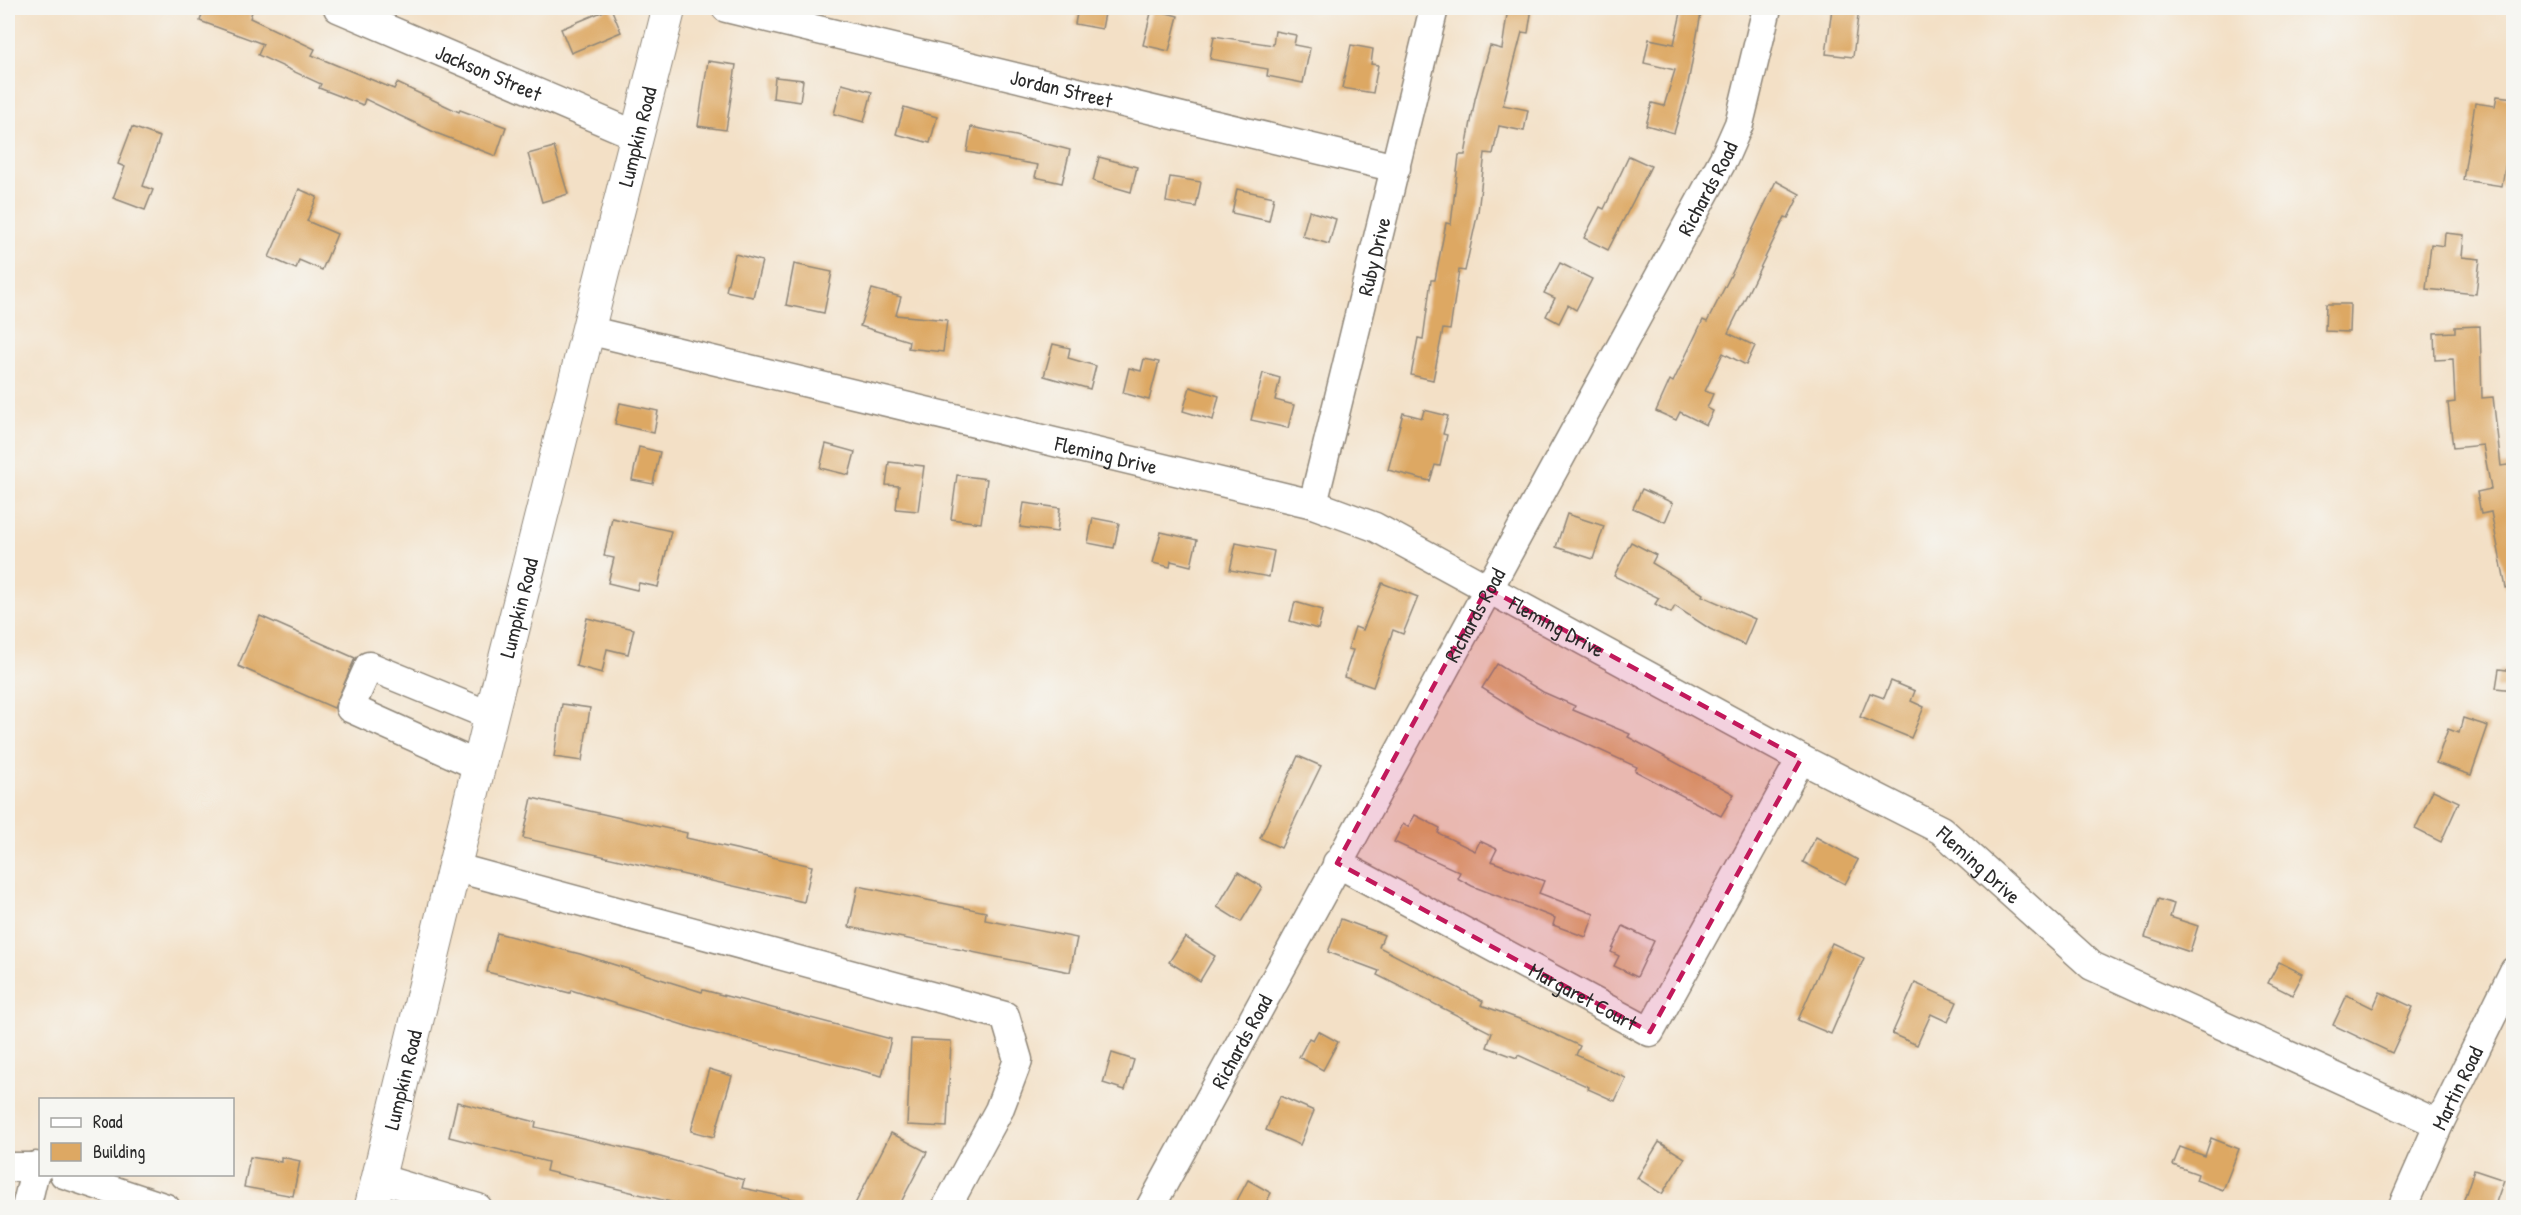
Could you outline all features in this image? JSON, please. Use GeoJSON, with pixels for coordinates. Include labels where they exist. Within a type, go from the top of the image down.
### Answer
{"type":"FeatureCollection","features":[{"type":"Feature","properties":{"kind":"main road","name":"Lumpkin Road"},"geometry":{"type":"LineString","coordinates":[[374,1193],[453,867],[669,8]]}},
{"type":"Feature","properties":{"kind":"street","name":"Jackson Street"},"geometry":{"type":"LineString","coordinates":[[339,8],[638,136]]}},
{"type":"Feature","properties":{"kind":"street","name":"Jordan Street"},"geometry":{"type":"LineString","coordinates":[[726,8],[1396,168]]}},
{"type":"Feature","properties":{"kind":"street","name":"Ruby Drive"},"geometry":{"type":"LineString","coordinates":[[1313,504],[1434,8]]}},
{"type":"Feature","properties":{"kind":"street","name":"Richards Road"},"geometry":{"type":"LineString","coordinates":[[1150,1208],[1732,143],[1750,84],[1767,8]]}},
{"type":"Feature","properties":{"kind":"street","name":"Fleming Drive"},"geometry":{"type":"LineString","coordinates":[[587,330],[1313,504],[1375,527],[1801,759],[1941,830],[2092,966],[2439,1124]]}},
{"type":"Feature","properties":{"kind":"street"},"geometry":{"type":"LineString","coordinates":[[479,766],[350,708],[369,666],[491,716]]}},
{"type":"Feature","properties":{"kind":"street","name":"Margaret Court"},"geometry":{"type":"LineString","coordinates":[[1337,863],[1650,1032],[1801,759]]}},
{"type":"Feature","properties":{"kind":"street"},"geometry":{"type":"LineString","coordinates":[[453,867],[1005,1016],[1018,1060],[999,1110],[946,1208]]}},
{"type":"Feature","properties":{"kind":"street","name":"Martin Road"},"geometry":{"type":"LineString","coordinates":[[2402,1208],[2439,1124],[2514,971]]}},
{"type":"Feature","properties":{"kind":"street"},"geometry":{"type":"LineString","coordinates":[[8,1167],[38,1166],[26,1208]]}},
{"type":"Feature","properties":{"kind":"street"},"geometry":{"type":"LineString","coordinates":[[70,1176],[166,1208]]}},
{"type":"Feature","properties":{"kind":"street"},"geometry":{"type":"LineString","coordinates":[[374,1193],[478,1208]]}},
{"type":"Feature","properties":{"kind":"highlighted area"},"geometry":{"type":"Polygon","coordinates":[[[1487,588],[1801,759],[1650,1032],[1337,863],[1487,588]]]}},
{"type":"Feature","properties":{"kind":"building"},"geometry":{"type":"Polygon","coordinates":[[[204,8],[240,8],[252,12],[250,18],[315,49],[312,55],[394,89],[397,83],[459,112],[460,110],[506,127],[496,156],[436,133],[365,99],[363,105],[319,88],[321,84],[258,55],[263,44],[200,21],[204,8]]]}},
{"type":"Feature","properties":{"kind":"building"},"geometry":{"type":"Polygon","coordinates":[[[611,8],[621,32],[571,53],[561,29],[611,8]]]}},
{"type":"Feature","properties":{"kind":"building"},"geometry":{"type":"Polygon","coordinates":[[[1078,8],[1106,8],[1102,29],[1075,24],[1078,8]]]}},
{"type":"Feature","properties":{"kind":"building"},"geometry":{"type":"Polygon","coordinates":[[[1508,8],[1532,8],[1528,33],[1522,32],[1503,105],[1528,110],[1524,131],[1499,126],[1493,154],[1485,153],[1478,212],[1465,271],[1459,270],[1450,330],[1443,329],[1433,380],[1411,375],[1418,338],[1423,339],[1431,280],[1435,280],[1446,223],[1451,224],[1459,155],[1465,155],[1475,99],[1490,46],[1502,49],[1508,8]]]}},
{"type":"Feature","properties":{"kind":"building"},"geometry":{"type":"Polygon","coordinates":[[[1682,8],[1702,8],[1687,89],[1674,133],[1646,125],[1652,103],[1664,106],[1675,70],[1644,63],[1649,39],[1674,44],[1682,8]]]}},
{"type":"Feature","properties":{"kind":"building"},"geometry":{"type":"Polygon","coordinates":[[[1832,8],[1859,8],[1853,57],[1826,54],[1832,8]]]}},
{"type":"Feature","properties":{"kind":"building"},"geometry":{"type":"Polygon","coordinates":[[[1152,9],[1178,16],[1169,51],[1143,45],[1152,9]]]}},
{"type":"Feature","properties":{"kind":"building"},"geometry":{"type":"Polygon","coordinates":[[[1275,31],[1296,35],[1294,45],[1310,48],[1303,83],[1267,76],[1268,69],[1210,59],[1214,36],[1273,45],[1275,31]]]}},
{"type":"Feature","properties":{"kind":"building"},"geometry":{"type":"Polygon","coordinates":[[[1351,45],[1373,49],[1371,64],[1378,65],[1373,93],[1342,88],[1351,45]]]}},
{"type":"Feature","properties":{"kind":"building"},"geometry":{"type":"Polygon","coordinates":[[[708,61],[736,65],[726,130],[698,126],[708,61]]]}},
{"type":"Feature","properties":{"kind":"building"},"geometry":{"type":"Polygon","coordinates":[[[775,77],[803,80],[800,102],[773,98],[775,77]]]}},
{"type":"Feature","properties":{"kind":"building"},"geometry":{"type":"Polygon","coordinates":[[[842,84],[872,92],[864,122],[834,114],[842,84]]]}},
{"type":"Feature","properties":{"kind":"building"},"geometry":{"type":"Polygon","coordinates":[[[2497,96],[2514,98],[2514,113],[2502,186],[2463,180],[2475,103],[2495,106],[2497,96]]]}},
{"type":"Feature","properties":{"kind":"building"},"geometry":{"type":"Polygon","coordinates":[[[904,107],[937,117],[930,143],[896,134],[904,107]]]}},
{"type":"Feature","properties":{"kind":"building"},"geometry":{"type":"Polygon","coordinates":[[[132,127],[160,137],[143,186],[153,190],[145,210],[113,198],[125,167],[118,164],[132,127]]]}},
{"type":"Feature","properties":{"kind":"building"},"geometry":{"type":"Polygon","coordinates":[[[971,127],[1070,150],[1062,183],[1035,177],[1038,165],[967,152],[971,127]]]}},
{"type":"Feature","properties":{"kind":"building"},"geometry":{"type":"Polygon","coordinates":[[[554,147],[568,194],[542,202],[528,154],[554,147]]]}},
{"type":"Feature","properties":{"kind":"building"},"geometry":{"type":"Polygon","coordinates":[[[1629,156],[1651,166],[1608,250],[1584,238],[1600,207],[1604,209],[1629,156]]]}},
{"type":"Feature","properties":{"kind":"building"},"geometry":{"type":"Polygon","coordinates":[[[1099,157],[1137,167],[1131,192],[1093,181],[1099,157]]]}},
{"type":"Feature","properties":{"kind":"building"},"geometry":{"type":"Polygon","coordinates":[[[1170,177],[1201,182],[1196,207],[1166,202],[1170,177]]]}},
{"type":"Feature","properties":{"kind":"building"},"geometry":{"type":"Polygon","coordinates":[[[1776,181],[1800,194],[1788,218],[1785,217],[1728,333],[1755,346],[1746,365],[1723,353],[1705,391],[1713,394],[1707,408],[1713,411],[1706,425],[1680,412],[1676,420],[1656,411],[1703,320],[1707,322],[1776,181]]]}},
{"type":"Feature","properties":{"kind":"building"},"geometry":{"type":"Polygon","coordinates":[[[299,189],[317,197],[307,221],[337,234],[322,270],[299,260],[296,269],[269,257],[299,189]]]}},
{"type":"Feature","properties":{"kind":"building"},"geometry":{"type":"Polygon","coordinates":[[[1237,189],[1274,197],[1269,221],[1232,213],[1237,189]]]}},
{"type":"Feature","properties":{"kind":"building"},"geometry":{"type":"Polygon","coordinates":[[[1309,211],[1336,219],[1329,244],[1302,236],[1309,211]]]}},
{"type":"Feature","properties":{"kind":"building"},"geometry":{"type":"Polygon","coordinates":[[[2445,233],[2464,235],[2462,257],[2480,259],[2476,294],[2426,289],[2431,244],[2444,246],[2445,233]]]}},
{"type":"Feature","properties":{"kind":"building"},"geometry":{"type":"Polygon","coordinates":[[[735,254],[762,261],[753,297],[726,291],[735,254]]]}},
{"type":"Feature","properties":{"kind":"building"},"geometry":{"type":"Polygon","coordinates":[[[1560,263],[1592,279],[1576,310],[1568,305],[1559,323],[1546,316],[1555,298],[1544,293],[1560,263]]]}},
{"type":"Feature","properties":{"kind":"building"},"geometry":{"type":"Polygon","coordinates":[[[794,264],[832,272],[824,313],[786,305],[794,264]]]}},
{"type":"Feature","properties":{"kind":"building"},"geometry":{"type":"Polygon","coordinates":[[[872,289],[901,297],[896,315],[947,320],[943,352],[908,348],[909,341],[860,326],[872,289]]]}},
{"type":"Feature","properties":{"kind":"building"},"geometry":{"type":"Polygon","coordinates":[[[2326,304],[2350,304],[2349,332],[2325,331],[2326,304]]]}},
{"type":"Feature","properties":{"kind":"building"},"geometry":{"type":"Polygon","coordinates":[[[2480,326],[2482,398],[2493,397],[2501,466],[2514,464],[2514,587],[2506,588],[2491,512],[2481,514],[2477,492],[2491,489],[2483,445],[2453,448],[2448,403],[2455,402],[2453,359],[2435,360],[2434,333],[2455,332],[2455,327],[2480,326]]]}},
{"type":"Feature","properties":{"kind":"building"},"geometry":{"type":"Polygon","coordinates":[[[1053,344],[1070,348],[1068,358],[1096,366],[1090,389],[1044,376],[1053,344]]]}},
{"type":"Feature","properties":{"kind":"building"},"geometry":{"type":"Polygon","coordinates":[[[1144,359],[1159,362],[1149,400],[1123,393],[1129,368],[1141,371],[1144,359]]]}},
{"type":"Feature","properties":{"kind":"building"},"geometry":{"type":"Polygon","coordinates":[[[1263,373],[1280,378],[1275,400],[1294,405],[1288,428],[1251,420],[1263,373]]]}},
{"type":"Feature","properties":{"kind":"building"},"geometry":{"type":"Polygon","coordinates":[[[1190,387],[1219,396],[1213,420],[1183,411],[1190,387]]]}},
{"type":"Feature","properties":{"kind":"building"},"geometry":{"type":"Polygon","coordinates":[[[620,403],[658,411],[654,433],[615,424],[620,403]]]}},
{"type":"Feature","properties":{"kind":"building"},"geometry":{"type":"Polygon","coordinates":[[[1424,410],[1448,416],[1443,434],[1447,435],[1440,466],[1435,465],[1430,481],[1388,470],[1403,413],[1422,418],[1424,410]]]}},
{"type":"Feature","properties":{"kind":"building"},"geometry":{"type":"Polygon","coordinates":[[[826,444],[855,452],[849,475],[820,468],[826,444]]]}},
{"type":"Feature","properties":{"kind":"building"},"geometry":{"type":"Polygon","coordinates":[[[639,447],[660,452],[653,484],[632,480],[639,447]]]}},
{"type":"Feature","properties":{"kind":"building"},"geometry":{"type":"Polygon","coordinates":[[[889,462],[924,466],[918,511],[896,509],[899,486],[886,485],[889,462]]]}},
{"type":"Feature","properties":{"kind":"building"},"geometry":{"type":"Polygon","coordinates":[[[957,475],[987,479],[981,523],[951,519],[957,475]]]}},
{"type":"Feature","properties":{"kind":"building"},"geometry":{"type":"Polygon","coordinates":[[[1642,489],[1673,503],[1665,522],[1633,508],[1642,489]]]}},
{"type":"Feature","properties":{"kind":"building"},"geometry":{"type":"Polygon","coordinates":[[[1024,503],[1060,508],[1057,532],[1020,527],[1024,503]]]}},
{"type":"Feature","properties":{"kind":"building"},"geometry":{"type":"Polygon","coordinates":[[[1567,514],[1604,526],[1593,559],[1556,547],[1567,514]]]}},
{"type":"Feature","properties":{"kind":"building"},"geometry":{"type":"Polygon","coordinates":[[[612,518],[671,531],[658,587],[639,583],[637,590],[608,583],[614,558],[604,556],[612,518]]]}},
{"type":"Feature","properties":{"kind":"building"},"geometry":{"type":"Polygon","coordinates":[[[1093,518],[1119,523],[1114,548],[1088,543],[1093,518]]]}},
{"type":"Feature","properties":{"kind":"building"},"geometry":{"type":"Polygon","coordinates":[[[1161,532],[1197,540],[1191,566],[1171,561],[1170,567],[1153,563],[1161,532]]]}},
{"type":"Feature","properties":{"kind":"building"},"geometry":{"type":"Polygon","coordinates":[[[1631,542],[1656,555],[1652,563],[1703,594],[1702,596],[1755,619],[1744,645],[1710,629],[1675,606],[1671,613],[1655,604],[1659,598],[1614,576],[1631,542]]]}},
{"type":"Feature","properties":{"kind":"building"},"geometry":{"type":"Polygon","coordinates":[[[1236,543],[1274,551],[1269,577],[1230,570],[1236,543]]]}},
{"type":"Feature","properties":{"kind":"building"},"geometry":{"type":"Polygon","coordinates":[[[1382,583],[1418,597],[1403,634],[1393,630],[1373,687],[1344,677],[1353,650],[1348,649],[1355,627],[1363,630],[1382,583]]]}},
{"type":"Feature","properties":{"kind":"building"},"geometry":{"type":"Polygon","coordinates":[[[1295,602],[1323,610],[1318,629],[1290,621],[1295,602]]]}},
{"type":"Feature","properties":{"kind":"building"},"geometry":{"type":"Polygon","coordinates":[[[260,616],[355,658],[334,708],[238,666],[260,616]]]}},
{"type":"Feature","properties":{"kind":"building"},"geometry":{"type":"Polygon","coordinates":[[[587,618],[634,629],[628,654],[607,649],[602,673],[576,666],[587,618]]]}},
{"type":"Feature","properties":{"kind":"building"},"geometry":{"type":"Polygon","coordinates":[[[1497,664],[1543,692],[1575,706],[1573,710],[1630,734],[1628,737],[1734,794],[1721,816],[1635,771],[1637,767],[1530,718],[1482,688],[1497,664]]]}},
{"type":"Feature","properties":{"kind":"building"},"geometry":{"type":"Polygon","coordinates":[[[2499,669],[2514,671],[2514,690],[2496,688],[2499,669]]]}},
{"type":"Feature","properties":{"kind":"building"},"geometry":{"type":"Polygon","coordinates":[[[1891,681],[1915,691],[1911,701],[1924,707],[1911,738],[1860,717],[1870,693],[1884,698],[1891,681]]]}},
{"type":"Feature","properties":{"kind":"building"},"geometry":{"type":"Polygon","coordinates":[[[562,704],[590,708],[582,761],[554,757],[562,704]]]}},
{"type":"Feature","properties":{"kind":"building"},"geometry":{"type":"Polygon","coordinates":[[[2463,718],[2488,726],[2471,775],[2436,763],[2448,729],[2459,733],[2463,718]]]}},
{"type":"Feature","properties":{"kind":"building"},"geometry":{"type":"Polygon","coordinates":[[[1298,756],[1321,766],[1281,848],[1260,838],[1298,756]]]}},
{"type":"Feature","properties":{"kind":"building"},"geometry":{"type":"Polygon","coordinates":[[[2433,790],[2459,802],[2441,842],[2415,829],[2433,790]]]}},
{"type":"Feature","properties":{"kind":"building"},"geometry":{"type":"Polygon","coordinates":[[[532,798],[687,833],[686,838],[812,866],[804,902],[523,838],[532,798]]]}},
{"type":"Feature","properties":{"kind":"building"},"geometry":{"type":"Polygon","coordinates":[[[1415,815],[1440,828],[1438,833],[1475,851],[1480,841],[1497,849],[1491,861],[1544,881],[1539,893],[1594,914],[1586,937],[1553,925],[1555,918],[1472,886],[1457,878],[1460,872],[1394,842],[1403,824],[1408,827],[1415,815]]]}},
{"type":"Feature","properties":{"kind":"building"},"geometry":{"type":"Polygon","coordinates":[[[1816,837],[1858,860],[1845,884],[1803,862],[1816,837]]]}},
{"type":"Feature","properties":{"kind":"building"},"geometry":{"type":"Polygon","coordinates":[[[1238,872],[1262,887],[1241,922],[1217,907],[1238,872]]]}},
{"type":"Feature","properties":{"kind":"building"},"geometry":{"type":"Polygon","coordinates":[[[858,886],[986,912],[985,920],[1077,938],[1070,972],[849,927],[858,886]]]}},
{"type":"Feature","properties":{"kind":"building"},"geometry":{"type":"Polygon","coordinates":[[[2158,899],[2174,904],[2170,917],[2198,926],[2190,952],[2145,937],[2158,899]]]}},
{"type":"Feature","properties":{"kind":"building"},"geometry":{"type":"Polygon","coordinates":[[[1341,919],[1384,935],[1379,947],[1483,1001],[1481,1005],[1530,1023],[1580,1046],[1576,1055],[1626,1078],[1615,1101],[1518,1055],[1517,1058],[1487,1047],[1492,1033],[1377,975],[1379,971],[1328,952],[1341,919]]]}},
{"type":"Feature","properties":{"kind":"building"},"geometry":{"type":"Polygon","coordinates":[[[1623,926],[1654,941],[1637,977],[1614,966],[1619,956],[1611,952],[1623,926]]]}},
{"type":"Feature","properties":{"kind":"building"},"geometry":{"type":"Polygon","coordinates":[[[497,933],[580,954],[702,992],[703,990],[891,1039],[882,1076],[693,1028],[571,990],[570,993],[487,972],[497,933]]]}},
{"type":"Feature","properties":{"kind":"building"},"geometry":{"type":"Polygon","coordinates":[[[1185,937],[1215,956],[1200,981],[1169,962],[1185,937]]]}},
{"type":"Feature","properties":{"kind":"building"},"geometry":{"type":"Polygon","coordinates":[[[1832,943],[1864,958],[1831,1034],[1798,1020],[1832,943]]]}},
{"type":"Feature","properties":{"kind":"building"},"geometry":{"type":"Polygon","coordinates":[[[2279,962],[2303,974],[2292,995],[2268,983],[2279,962]]]}},
{"type":"Feature","properties":{"kind":"building"},"geometry":{"type":"Polygon","coordinates":[[[1915,983],[1957,1002],[1948,1022],[1931,1014],[1917,1045],[1892,1034],[1915,983]]]}},
{"type":"Feature","properties":{"kind":"building"},"geometry":{"type":"Polygon","coordinates":[[[2380,992],[2413,1007],[2392,1053],[2333,1025],[2347,995],[2373,1008],[2380,992]]]}},
{"type":"Feature","properties":{"kind":"building"},"geometry":{"type":"Polygon","coordinates":[[[1318,1031],[1338,1042],[1323,1070],[1299,1057],[1309,1038],[1313,1040],[1318,1031]]]}},
{"type":"Feature","properties":{"kind":"building"},"geometry":{"type":"Polygon","coordinates":[[[911,1039],[951,1041],[947,1127],[907,1125],[911,1039]]]}},
{"type":"Feature","properties":{"kind":"building"},"geometry":{"type":"Polygon","coordinates":[[[1112,1053],[1134,1060],[1125,1090],[1103,1083],[1112,1053]]]}},
{"type":"Feature","properties":{"kind":"building"},"geometry":{"type":"Polygon","coordinates":[[[709,1069],[732,1076],[714,1137],[691,1131],[709,1069]]]}},
{"type":"Feature","properties":{"kind":"building"},"geometry":{"type":"Polygon","coordinates":[[[1280,1096],[1314,1111],[1300,1145],[1266,1130],[1280,1096]]]}},
{"type":"Feature","properties":{"kind":"building"},"geometry":{"type":"Polygon","coordinates":[[[457,1102],[536,1122],[535,1127],[642,1152],[744,1180],[742,1188],[800,1200],[799,1208],[695,1208],[546,1171],[548,1162],[449,1137],[457,1102]]]}},
{"type":"Feature","properties":{"kind":"building"},"geometry":{"type":"Polygon","coordinates":[[[891,1133],[927,1152],[898,1208],[853,1208],[891,1133]]]}},
{"type":"Feature","properties":{"kind":"building"},"geometry":{"type":"Polygon","coordinates":[[[2211,1138],[2239,1149],[2223,1190],[2196,1180],[2198,1174],[2173,1165],[2180,1147],[2205,1156],[2211,1138]]]}},
{"type":"Feature","properties":{"kind":"building"},"geometry":{"type":"Polygon","coordinates":[[[1659,1142],[1685,1158],[1662,1194],[1637,1178],[1659,1142]]]}},
{"type":"Feature","properties":{"kind":"building"},"geometry":{"type":"Polygon","coordinates":[[[250,1157],[281,1162],[281,1157],[300,1161],[293,1196],[244,1187],[250,1157]]]}},
{"type":"Feature","properties":{"kind":"building"},"geometry":{"type":"Polygon","coordinates":[[[2474,1170],[2504,1180],[2494,1208],[2461,1208],[2474,1170]]]}},
{"type":"Feature","properties":{"kind":"building"},"geometry":{"type":"Polygon","coordinates":[[[1248,1180],[1271,1193],[1263,1208],[1233,1208],[1248,1180]]]}}]}
